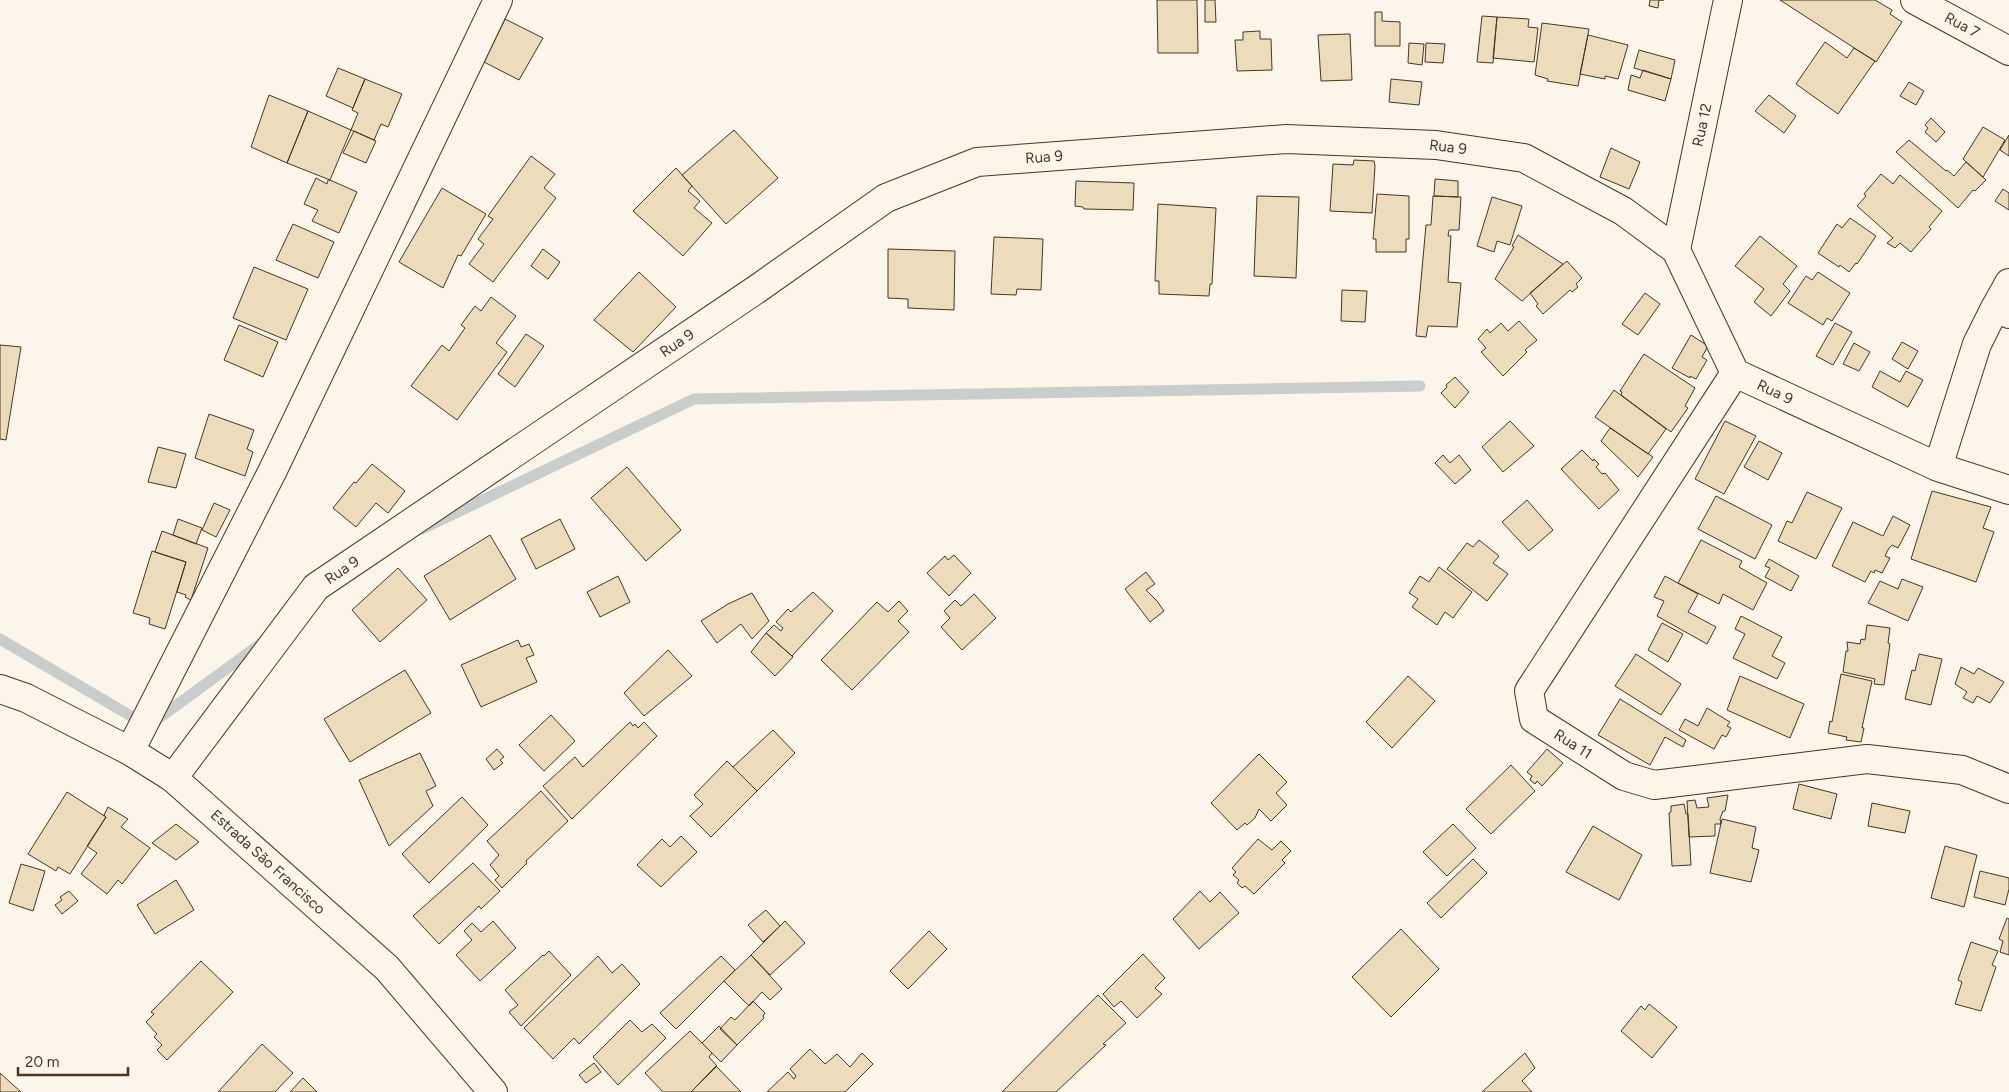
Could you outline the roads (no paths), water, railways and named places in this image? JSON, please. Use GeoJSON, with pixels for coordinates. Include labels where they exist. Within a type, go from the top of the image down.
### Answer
{"type":"FeatureCollection","features":[{"type":"Feature","properties":{"kind":"street"},"geometry":{"type":"LineString","coordinates":[[140,733],[272,472],[498,0]]}},
{"type":"Feature","properties":{"kind":"street","name":"Rua 12"},"geometry":{"type":"LineString","coordinates":[[1676,250],[1728,0]]}},
{"type":"Feature","properties":{"kind":"street","name":"Rua 7"},"geometry":{"type":"LineString","coordinates":[[1915,0],[2009,50]]}},
{"type":"Feature","properties":{"kind":"street","name":"Rua 9"},"geometry":{"type":"LineString","coordinates":[[173,778],[316,588],[758,289],[886,198],[977,162],[1286,139],[1436,145],[1524,158],[1623,211],[1676,250],[1735,373],[1938,467],[2009,490]]}},
{"type":"Feature","properties":{"kind":"street"},"geometry":{"type":"LineString","coordinates":[[1938,467],[1977,344],[2002,311],[2009,283]]}},
{"type":"Feature","properties":{"kind":"street","name":"Rua 11"},"geometry":{"type":"LineString","coordinates":[[1735,373],[1529,690],[1534,719],[1624,776],[1654,785],[1867,760],[1962,770],[2009,789]]}},
{"type":"Feature","properties":{"kind":"street","name":"Estrada São Francisco"},"geometry":{"type":"LineString","coordinates":[[0,689],[140,733],[173,778],[387,968],[493,1092]]}},
{"type":"Feature","properties":{"kind":"waterway"},"geometry":{"type":"LineString","coordinates":[[422,529],[694,399],[1420,386]]}},
{"type":"Feature","properties":{"kind":"waterway"},"geometry":{"type":"LineString","coordinates":[[0,639],[148,726],[262,643]]}}]}
